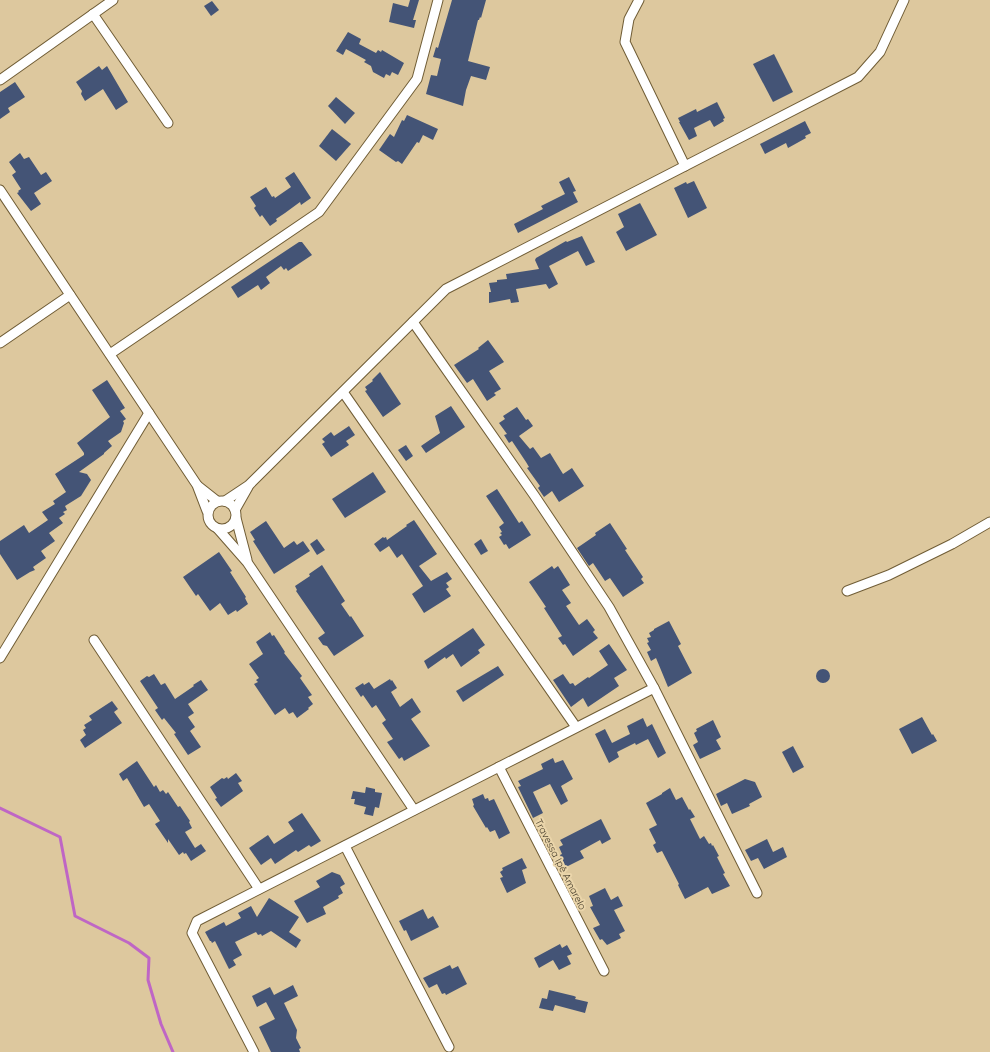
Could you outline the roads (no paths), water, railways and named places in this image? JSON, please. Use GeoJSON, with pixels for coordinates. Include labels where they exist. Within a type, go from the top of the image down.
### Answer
{"type":"FeatureCollection","features":[{"type":"Feature","properties":{"kind":"street"},"geometry":{"type":"LineString","coordinates":[[0,80],[113,0]]}},
{"type":"Feature","properties":{"kind":"street"},"geometry":{"type":"LineString","coordinates":[[110,354],[319,212],[417,78],[438,0]]}},
{"type":"Feature","properties":{"kind":"street"},"geometry":{"type":"LineString","coordinates":[[639,0],[629,19],[625,42],[685,166]]}},
{"type":"Feature","properties":{"kind":"street"},"geometry":{"type":"LineString","coordinates":[[207,511],[212,504],[221,501],[249,485],[446,289],[858,77],[880,52],[904,0]]}},
{"type":"Feature","properties":{"kind":"street"},"geometry":{"type":"LineString","coordinates":[[93,14],[168,124]]}},
{"type":"Feature","properties":{"kind":"street"},"geometry":{"type":"LineString","coordinates":[[0,190],[197,485],[207,511],[209,522],[218,529],[248,562],[414,810]]}},
{"type":"Feature","properties":{"kind":"street"},"geometry":{"type":"LineString","coordinates":[[0,343],[70,295]]}},
{"type":"Feature","properties":{"kind":"street"},"geometry":{"type":"LineString","coordinates":[[413,322],[534,495],[609,607],[654,688],[757,893]]}},
{"type":"Feature","properties":{"kind":"street"},"geometry":{"type":"LineString","coordinates":[[343,392],[576,727]]}},
{"type":"Feature","properties":{"kind":"street"},"geometry":{"type":"LineString","coordinates":[[0,658],[149,413]]}},
{"type":"Feature","properties":{"kind":"street"},"geometry":{"type":"LineString","coordinates":[[197,485],[221,501],[230,503],[236,514],[248,562]]}},
{"type":"Feature","properties":{"kind":"street"},"geometry":{"type":"LineString","coordinates":[[218,529],[229,528],[249,485]]}},
{"type":"Feature","properties":{"kind":"street"},"geometry":{"type":"LineString","coordinates":[[846,591],[888,575],[952,544],[990,522]]}},
{"type":"Feature","properties":{"kind":"street"},"geometry":{"type":"LineString","coordinates":[[94,640],[259,889]]}},
{"type":"Feature","properties":{"kind":"street"},"geometry":{"type":"LineString","coordinates":[[254,1052],[192,933],[197,921],[654,688]]}},
{"type":"Feature","properties":{"kind":"street","name":"Travessa Ipê Amarelo"},"geometry":{"type":"LineString","coordinates":[[499,767],[604,971]]}},
{"type":"Feature","properties":{"kind":"street"},"geometry":{"type":"LineString","coordinates":[[345,846],[449,1047]]}},
{"type":"Feature","properties":{"kind":"waterway"},"geometry":{"type":"LineString","coordinates":[[0,808],[60,837],[75,916],[129,943],[149,958],[148,980],[161,1024],[173,1052]]}}]}
